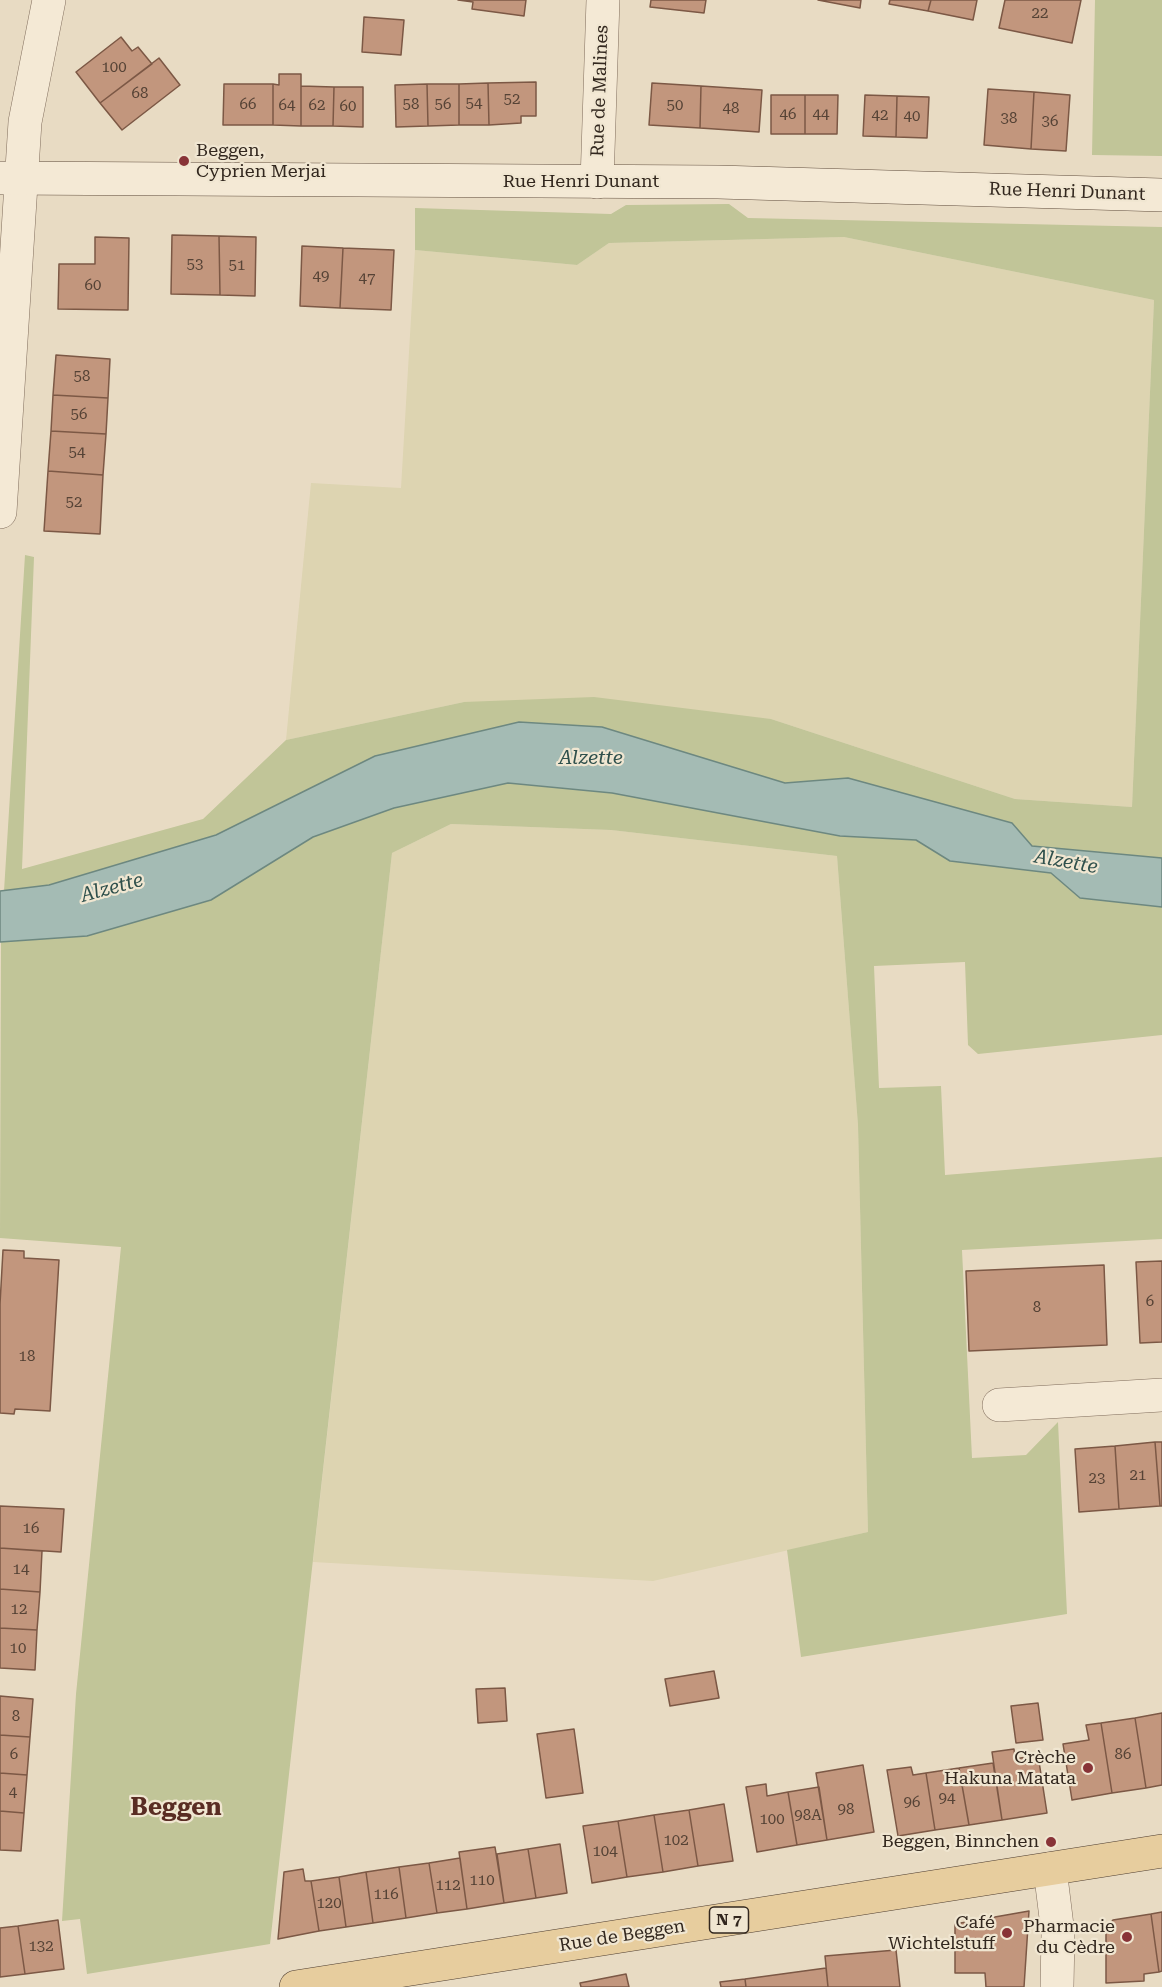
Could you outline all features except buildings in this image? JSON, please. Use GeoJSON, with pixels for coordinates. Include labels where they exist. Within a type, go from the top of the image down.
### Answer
{"type":"FeatureCollection","features":[{"type":"Feature","properties":{"kind":"main road"},"geometry":{"type":"LineString","coordinates":[[0,512],[10,178],[25,122],[49,0]]}},
{"type":"Feature","properties":{"kind":"main road","name":"Rue de Malines"},"geometry":{"type":"LineString","coordinates":[[597,182],[603,0]]}},
{"type":"Feature","properties":{"kind":"main road","name":"Rue Henri Dunant"},"geometry":{"type":"LineString","coordinates":[[10,178],[182,177],[717,182],[1162,195]]}},
{"type":"Feature","properties":{"kind":"main road"},"geometry":{"type":"LineString","coordinates":[[999,1405],[1162,1395]]}},
{"type":"Feature","properties":{"kind":"main road","name":"Rue de Beggen"},"geometry":{"type":"LineString","coordinates":[[296,1987],[1162,1851]]}},
{"type":"Feature","properties":{"kind":"main road"},"geometry":{"type":"LineString","coordinates":[[1050,1869],[1058,1934],[1057,1987]]}},
{"type":"Feature","properties":{"kind":"shaded area"},"geometry":{"type":"Polygon","coordinates":[[[844,237],[1154,300],[1132,807],[1015,799],[771,719],[464,702],[286,740],[311,483],[401,488],[415,250],[577,265],[609,243],[844,237]]]}},
{"type":"Feature","properties":{"kind":"shaded area"},"geometry":{"type":"Polygon","coordinates":[[[451,824],[611,830],[837,856],[858,1125],[868,1532],[653,1581],[313,1562],[392,853],[451,824]]]}},
{"type":"Feature","properties":{"kind":"green space"},"geometry":{"type":"Polygon","coordinates":[[[1095,0],[1162,0],[1162,156],[1092,155],[1095,0]]]}},
{"type":"Feature","properties":{"kind":"green space"},"geometry":{"type":"Polygon","coordinates":[[[729,204],[748,218],[1162,227],[1162,858],[1032,846],[1012,823],[848,778],[785,783],[602,727],[375,756],[216,835],[49,885],[4,891],[25,555],[34,557],[22,869],[203,819],[286,740],[464,702],[594,697],[771,719],[1015,799],[1132,807],[1154,300],[844,237],[609,243],[577,265],[415,250],[415,208],[611,214],[626,205],[729,204]]]}},
{"type":"Feature","properties":{"kind":"green space"},"geometry":{"type":"Polygon","coordinates":[[[508,783],[612,793],[840,836],[916,840],[950,861],[1051,873],[1080,898],[1162,907],[1162,1035],[978,1054],[968,1045],[965,962],[874,966],[879,1088],[941,1086],[945,1175],[1162,1157],[1162,1239],[962,1250],[972,1458],[1026,1455],[1058,1422],[1067,1614],[801,1657],[787,1550],[868,1532],[858,1125],[837,856],[611,830],[451,824],[392,853],[270,1944],[87,1974],[80,1919],[62,1921],[76,1694],[121,1247],[0,1238],[1,942],[87,936],[211,900],[313,837],[394,808],[508,783]]]}},
{"type":"Feature","properties":{"kind":"water","name":"Alzette"},"geometry":{"type":"Polygon","coordinates":[[[519,722],[602,727],[785,783],[848,778],[1012,823],[1032,846],[1162,858],[1162,907],[1080,898],[1051,873],[950,861],[916,840],[840,836],[612,793],[508,783],[394,808],[313,837],[211,900],[87,936],[0,942],[0,891],[49,885],[216,835],[375,756],[519,722]]]}},
{"type":"Feature","properties":{"kind":"place","name":"Beggen, Cyprien Merjai"},"geometry":{"type":"Point","coordinates":[184,161]}},
{"type":"Feature","properties":{"kind":"place","name":"Crèche Hakuna Matata"},"geometry":{"type":"Point","coordinates":[1088,1768]}},
{"type":"Feature","properties":{"kind":"place","name":"Beggen, Binnchen"},"geometry":{"type":"Point","coordinates":[1051,1842]}},
{"type":"Feature","properties":{"kind":"place","name":"Café Wichtelstuff"},"geometry":{"type":"Point","coordinates":[1007,1933]}},
{"type":"Feature","properties":{"kind":"place","name":"Pharmacie du Cèdre"},"geometry":{"type":"Point","coordinates":[1127,1937]}},
{"type":"Feature","properties":{"kind":"district","name":"Beggen"},"geometry":{"type":"Point","coordinates":[176,1808]}}]}
